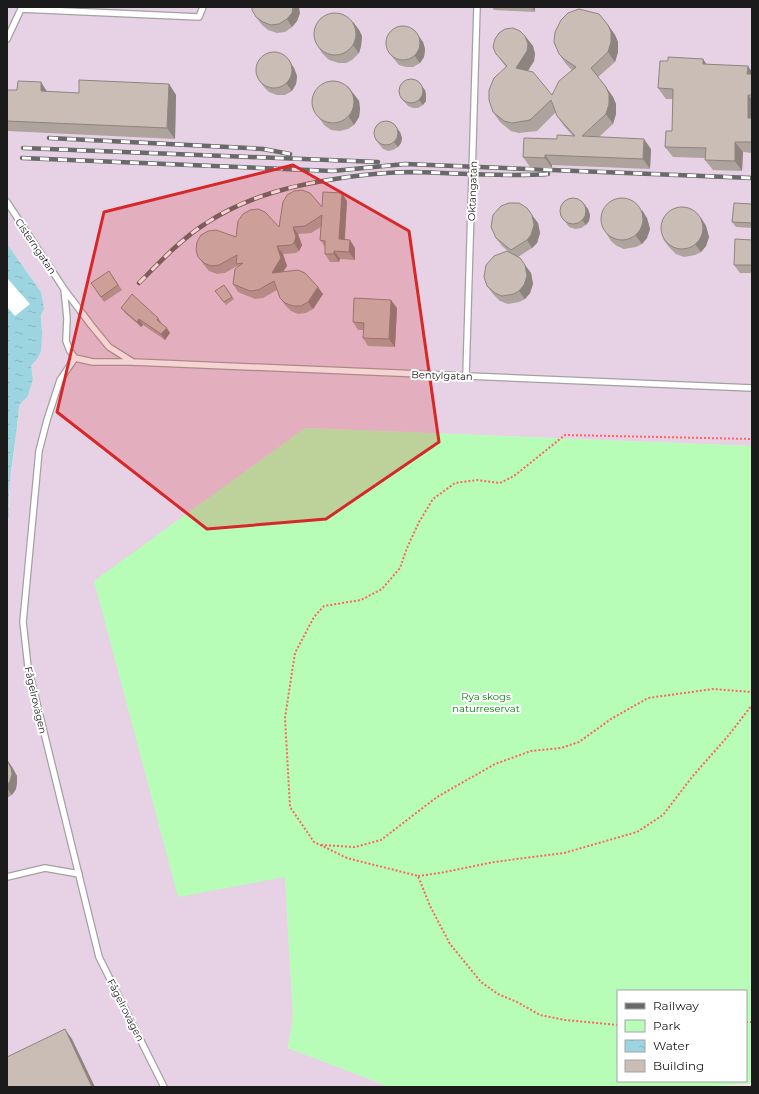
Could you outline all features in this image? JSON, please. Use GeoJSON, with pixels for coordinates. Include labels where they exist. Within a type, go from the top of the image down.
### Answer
{"type":"FeatureCollection","features":[{"type":"Feature","properties":{"kind":"lane"},"geometry":{"type":"LineString","coordinates":[[7,39],[21,8],[199,17],[203,7]]}},
{"type":"Feature","properties":{"kind":"lane","name":"Oktangatan"},"geometry":{"type":"LineString","coordinates":[[466,376],[476,7]]}},
{"type":"Feature","properties":{"kind":"lane","name":"Cisterngatan"},"geometry":{"type":"LineString","coordinates":[[7,202],[64,289],[91,325],[109,347],[133,362]]}},
{"type":"Feature","properties":{"kind":"lane","name":"Cisterngatan"},"geometry":{"type":"LineString","coordinates":[[64,289],[67,318],[66,341],[75,358]]}},
{"type":"Feature","properties":{"kind":"lane"},"geometry":{"type":"LineString","coordinates":[[75,358],[93,362],[133,362]]}},
{"type":"Feature","properties":{"kind":"lane","name":"Fågelrovägen"},"geometry":{"type":"LineString","coordinates":[[75,358],[60,380],[39,451],[23,622],[24,640],[28,667],[99,957],[164,1087]]}},
{"type":"Feature","properties":{"kind":"lane","name":"Bentylgatan"},"geometry":{"type":"LineString","coordinates":[[133,362],[752,388]]}},
{"type":"Feature","properties":{"kind":"lane"},"geometry":{"type":"LineString","coordinates":[[7,877],[45,868],[79,874]]}},
{"type":"Feature","properties":{"kind":"path"},"geometry":{"type":"LineString","coordinates":[[752,439],[565,435],[514,476],[500,483],[477,480],[455,483],[433,499],[419,522],[400,568],[382,589],[361,600],[324,606],[314,617],[295,652],[285,718],[290,807],[314,842],[319,845],[347,858],[418,876],[494,862],[564,853],[637,832],[663,815],[692,776],[728,736],[752,705]]}},
{"type":"Feature","properties":{"kind":"path"},"geometry":{"type":"LineString","coordinates":[[319,845],[355,847],[381,840],[437,797],[494,764],[531,751],[561,748],[579,742],[611,719],[648,698],[713,689],[752,692]]}},
{"type":"Feature","properties":{"kind":"path"},"geometry":{"type":"LineString","coordinates":[[418,876],[430,906],[450,944],[481,982],[498,994],[517,1002],[540,1015],[565,1020],[617,1025]]}},
{"type":"Feature","properties":{"kind":"highlighted area"},"geometry":{"type":"Polygon","coordinates":[[[293,165],[409,231],[439,442],[326,519],[207,529],[57,412],[104,212],[293,165]]]}},
{"type":"Feature","properties":{"kind":"shaded area"},"geometry":{"type":"Polygon","coordinates":[[[7,7],[752,7],[752,446],[305,428],[285,877],[293,1015],[288,1048],[390,1087],[7,1087],[7,521],[9,516],[10,482],[19,405],[28,396],[33,379],[31,366],[37,359],[42,335],[41,292],[7,244],[7,7]]]}},
{"type":"Feature","properties":{"kind":"green space","name":"Rya skogs naturreservat"},"geometry":{"type":"Polygon","coordinates":[[[305,428],[752,446],[752,1083],[701,1087],[390,1087],[288,1048],[293,1015],[285,877],[178,897],[94,581],[305,428]]]}},
{"type":"Feature","properties":{"kind":"water"},"geometry":{"type":"Polygon","coordinates":[[[7,244],[41,292],[44,309],[41,315],[41,351],[31,366],[33,379],[28,396],[19,405],[9,488],[9,516],[7,521],[7,244]]]}},
{"type":"Feature","properties":{"kind":"pier"},"geometry":{"type":"Polygon","coordinates":[[[7,278],[30,304],[15,316],[7,307],[7,278]]]}},
{"type":"Feature","properties":{"kind":"building"},"geometry":{"type":"Polygon","coordinates":[[[252,7],[293,7],[292,13],[287,19],[279,24],[271,25],[256,17],[252,7]]]}},
{"type":"Feature","properties":{"kind":"building"},"geometry":{"type":"Polygon","coordinates":[[[579,9],[599,14],[608,25],[611,32],[611,42],[608,52],[591,68],[606,87],[609,94],[609,104],[606,114],[582,136],[644,139],[643,159],[545,155],[545,158],[523,157],[524,138],[557,139],[557,135],[575,136],[557,116],[551,100],[530,120],[512,123],[504,121],[493,112],[489,100],[489,90],[494,78],[507,66],[496,54],[493,47],[495,39],[499,33],[505,29],[513,28],[520,31],[525,36],[528,44],[527,51],[516,68],[533,72],[552,95],[559,81],[576,67],[559,54],[554,42],[555,32],[561,20],[568,13],[579,9]]]}},
{"type":"Feature","properties":{"kind":"building"},"geometry":{"type":"Polygon","coordinates":[[[331,13],[339,13],[347,16],[353,22],[356,34],[353,46],[347,52],[339,55],[331,55],[323,52],[317,46],[314,38],[314,30],[317,22],[323,16],[331,13]]]}},
{"type":"Feature","properties":{"kind":"building"},"geometry":{"type":"Polygon","coordinates":[[[403,26],[415,31],[420,43],[415,55],[403,60],[391,55],[386,43],[391,31],[403,26]]]}},
{"type":"Feature","properties":{"kind":"building"},"geometry":{"type":"Polygon","coordinates":[[[274,52],[284,55],[289,60],[292,70],[289,80],[284,85],[274,88],[264,85],[259,80],[256,70],[259,60],[264,55],[274,52]]]}},
{"type":"Feature","properties":{"kind":"building"},"geometry":{"type":"Polygon","coordinates":[[[668,57],[703,59],[703,64],[748,66],[747,74],[752,74],[752,95],[748,95],[748,118],[752,118],[752,142],[735,142],[735,161],[705,160],[706,148],[665,147],[666,131],[672,131],[673,89],[658,88],[660,61],[668,61],[668,57]]]}},
{"type":"Feature","properties":{"kind":"building"},"geometry":{"type":"Polygon","coordinates":[[[411,79],[416,80],[422,86],[422,96],[416,102],[411,103],[406,102],[400,96],[399,91],[400,86],[406,80],[411,79]]]}},
{"type":"Feature","properties":{"kind":"building"},"geometry":{"type":"Polygon","coordinates":[[[79,80],[169,84],[167,128],[7,121],[7,90],[17,90],[18,81],[41,82],[41,91],[79,93],[79,80]]]}},
{"type":"Feature","properties":{"kind":"building"},"geometry":{"type":"Polygon","coordinates":[[[329,81],[337,81],[345,84],[351,90],[354,102],[351,114],[345,120],[337,123],[329,123],[321,120],[315,114],[312,106],[312,98],[315,90],[321,84],[329,81]]]}},
{"type":"Feature","properties":{"kind":"building"},"geometry":{"type":"Polygon","coordinates":[[[386,121],[391,122],[397,128],[397,138],[391,144],[386,145],[381,144],[375,138],[374,133],[375,128],[381,122],[386,121]]]}},
{"type":"Feature","properties":{"kind":"building"},"geometry":{"type":"Polygon","coordinates":[[[302,190],[310,193],[322,207],[323,192],[342,193],[339,239],[350,240],[349,252],[334,251],[334,254],[325,254],[325,241],[320,240],[322,215],[305,226],[293,227],[296,237],[294,243],[291,245],[277,246],[281,258],[272,273],[298,270],[305,273],[318,287],[308,302],[301,306],[293,306],[285,303],[280,298],[274,281],[258,290],[250,291],[233,284],[235,269],[243,263],[236,264],[237,255],[219,265],[211,266],[204,263],[198,257],[196,250],[197,242],[201,235],[208,231],[216,230],[236,237],[238,221],[243,214],[250,210],[258,209],[265,212],[279,227],[283,202],[287,195],[294,191],[302,190]]]}},
{"type":"Feature","properties":{"kind":"building"},"geometry":{"type":"Polygon","coordinates":[[[573,198],[582,202],[586,211],[582,220],[573,224],[564,220],[560,211],[564,202],[573,198]]]}},
{"type":"Feature","properties":{"kind":"building"},"geometry":{"type":"Polygon","coordinates":[[[618,198],[626,198],[634,201],[640,207],[643,219],[640,231],[634,237],[626,240],[618,240],[610,237],[604,231],[601,223],[601,215],[604,207],[610,201],[618,198]]]}},
{"type":"Feature","properties":{"kind":"building"},"geometry":{"type":"Polygon","coordinates":[[[509,203],[519,203],[527,208],[532,215],[534,225],[531,235],[527,240],[511,250],[496,238],[491,227],[493,215],[501,206],[509,203]]]}},
{"type":"Feature","properties":{"kind":"building"},"geometry":{"type":"Polygon","coordinates":[[[734,203],[752,204],[752,223],[732,222],[734,203]]]}},
{"type":"Feature","properties":{"kind":"building"},"geometry":{"type":"Polygon","coordinates":[[[678,207],[686,207],[694,210],[700,216],[703,228],[700,240],[694,246],[686,249],[678,249],[670,246],[664,240],[661,232],[661,224],[664,216],[670,210],[678,207]]]}},
{"type":"Feature","properties":{"kind":"building"},"geometry":{"type":"Polygon","coordinates":[[[735,239],[752,240],[752,265],[734,265],[735,239]]]}},
{"type":"Feature","properties":{"kind":"building"},"geometry":{"type":"Polygon","coordinates":[[[507,251],[520,258],[525,265],[527,276],[524,285],[519,291],[514,294],[502,296],[495,293],[487,286],[484,277],[486,265],[494,256],[507,251]]]}},
{"type":"Feature","properties":{"kind":"building"},"geometry":{"type":"Polygon","coordinates":[[[109,271],[118,285],[101,297],[91,283],[109,271]]]}},
{"type":"Feature","properties":{"kind":"building"},"geometry":{"type":"Polygon","coordinates":[[[224,285],[232,297],[224,302],[215,291],[224,285]]]}},
{"type":"Feature","properties":{"kind":"building"},"geometry":{"type":"Polygon","coordinates":[[[132,294],[158,318],[157,320],[167,328],[161,334],[139,319],[137,322],[121,308],[132,294]]]}},
{"type":"Feature","properties":{"kind":"building"},"geometry":{"type":"Polygon","coordinates":[[[354,298],[391,300],[389,339],[363,338],[364,323],[353,322],[354,298]]]}},
{"type":"Feature","properties":{"kind":"building"},"geometry":{"type":"Polygon","coordinates":[[[7,760],[12,774],[7,786],[7,760]]]}},
{"type":"Feature","properties":{"kind":"building"},"geometry":{"type":"Polygon","coordinates":[[[65,1029],[92,1087],[7,1087],[7,1057],[65,1029]]]}},
{"type":"Feature","properties":{"kind":"railway"},"geometry":{"type":"LineString","coordinates":[[49,138],[248,148],[290,154]]}},
{"type":"Feature","properties":{"kind":"railway"},"geometry":{"type":"LineString","coordinates":[[23,148],[378,162]]}},
{"type":"Feature","properties":{"kind":"railway"},"geometry":{"type":"LineString","coordinates":[[22,158],[333,171],[405,164],[752,178]]}},
{"type":"Feature","properties":{"kind":"railway"},"geometry":{"type":"LineString","coordinates":[[139,283],[179,244],[205,224],[238,205],[292,187],[348,177],[389,173],[415,172],[514,175],[548,174]]}}]}
